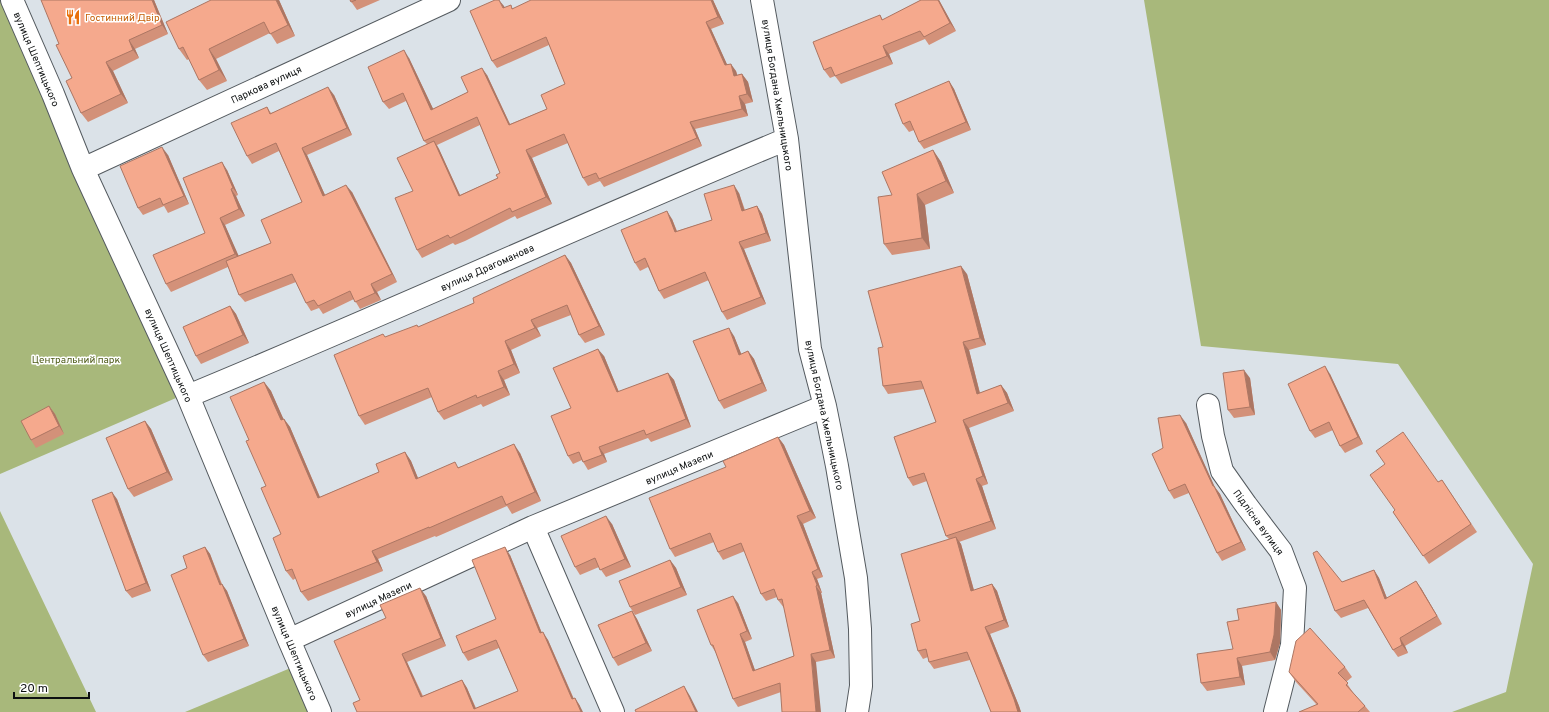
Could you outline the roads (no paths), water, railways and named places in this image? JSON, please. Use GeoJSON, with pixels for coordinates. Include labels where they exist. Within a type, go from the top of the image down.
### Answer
{"type":"FeatureCollection","features":[{"type":"Feature","properties":{"kind":"street","name":"вулиця Шептицького"},"geometry":{"type":"LineString","coordinates":[[12,0],[53,94],[83,169],[188,396],[320,712]]}},
{"type":"Feature","properties":{"kind":"street","name":"Паркова вулиця"},"geometry":{"type":"LineString","coordinates":[[83,169],[449,0]]}},
{"type":"Feature","properties":{"kind":"street","name":"вулиця Богдана Хмельницького"},"geometry":{"type":"LineString","coordinates":[[762,0],[788,139],[810,349],[825,406],[856,578],[860,629],[861,686],[857,712]]}},
{"type":"Feature","properties":{"kind":"street","name":"вулиця Драгоманова"},"geometry":{"type":"LineString","coordinates":[[188,396],[275,360],[652,195],[788,139]]}},
{"type":"Feature","properties":{"kind":"street","name":"Підлісна вулиця"},"geometry":{"type":"LineString","coordinates":[[1208,405],[1213,436],[1222,471],[1281,551],[1296,588],[1292,645],[1275,712]]}},
{"type":"Feature","properties":{"kind":"street","name":"вулиця Мазепи"},"geometry":{"type":"LineString","coordinates":[[289,640],[533,527],[825,406]]}},
{"type":"Feature","properties":{"kind":"street"},"geometry":{"type":"LineString","coordinates":[[533,527],[613,712]]}},
{"type":"Feature","properties":{"kind":"place","name":"Гостинний Двір"},"geometry":{"type":"Point","coordinates":[73,17]}},
{"type":"Feature","properties":{"kind":"park label","name":"Центральний парк"},"geometry":{"type":"Point","coordinates":[76,359]}}]}
